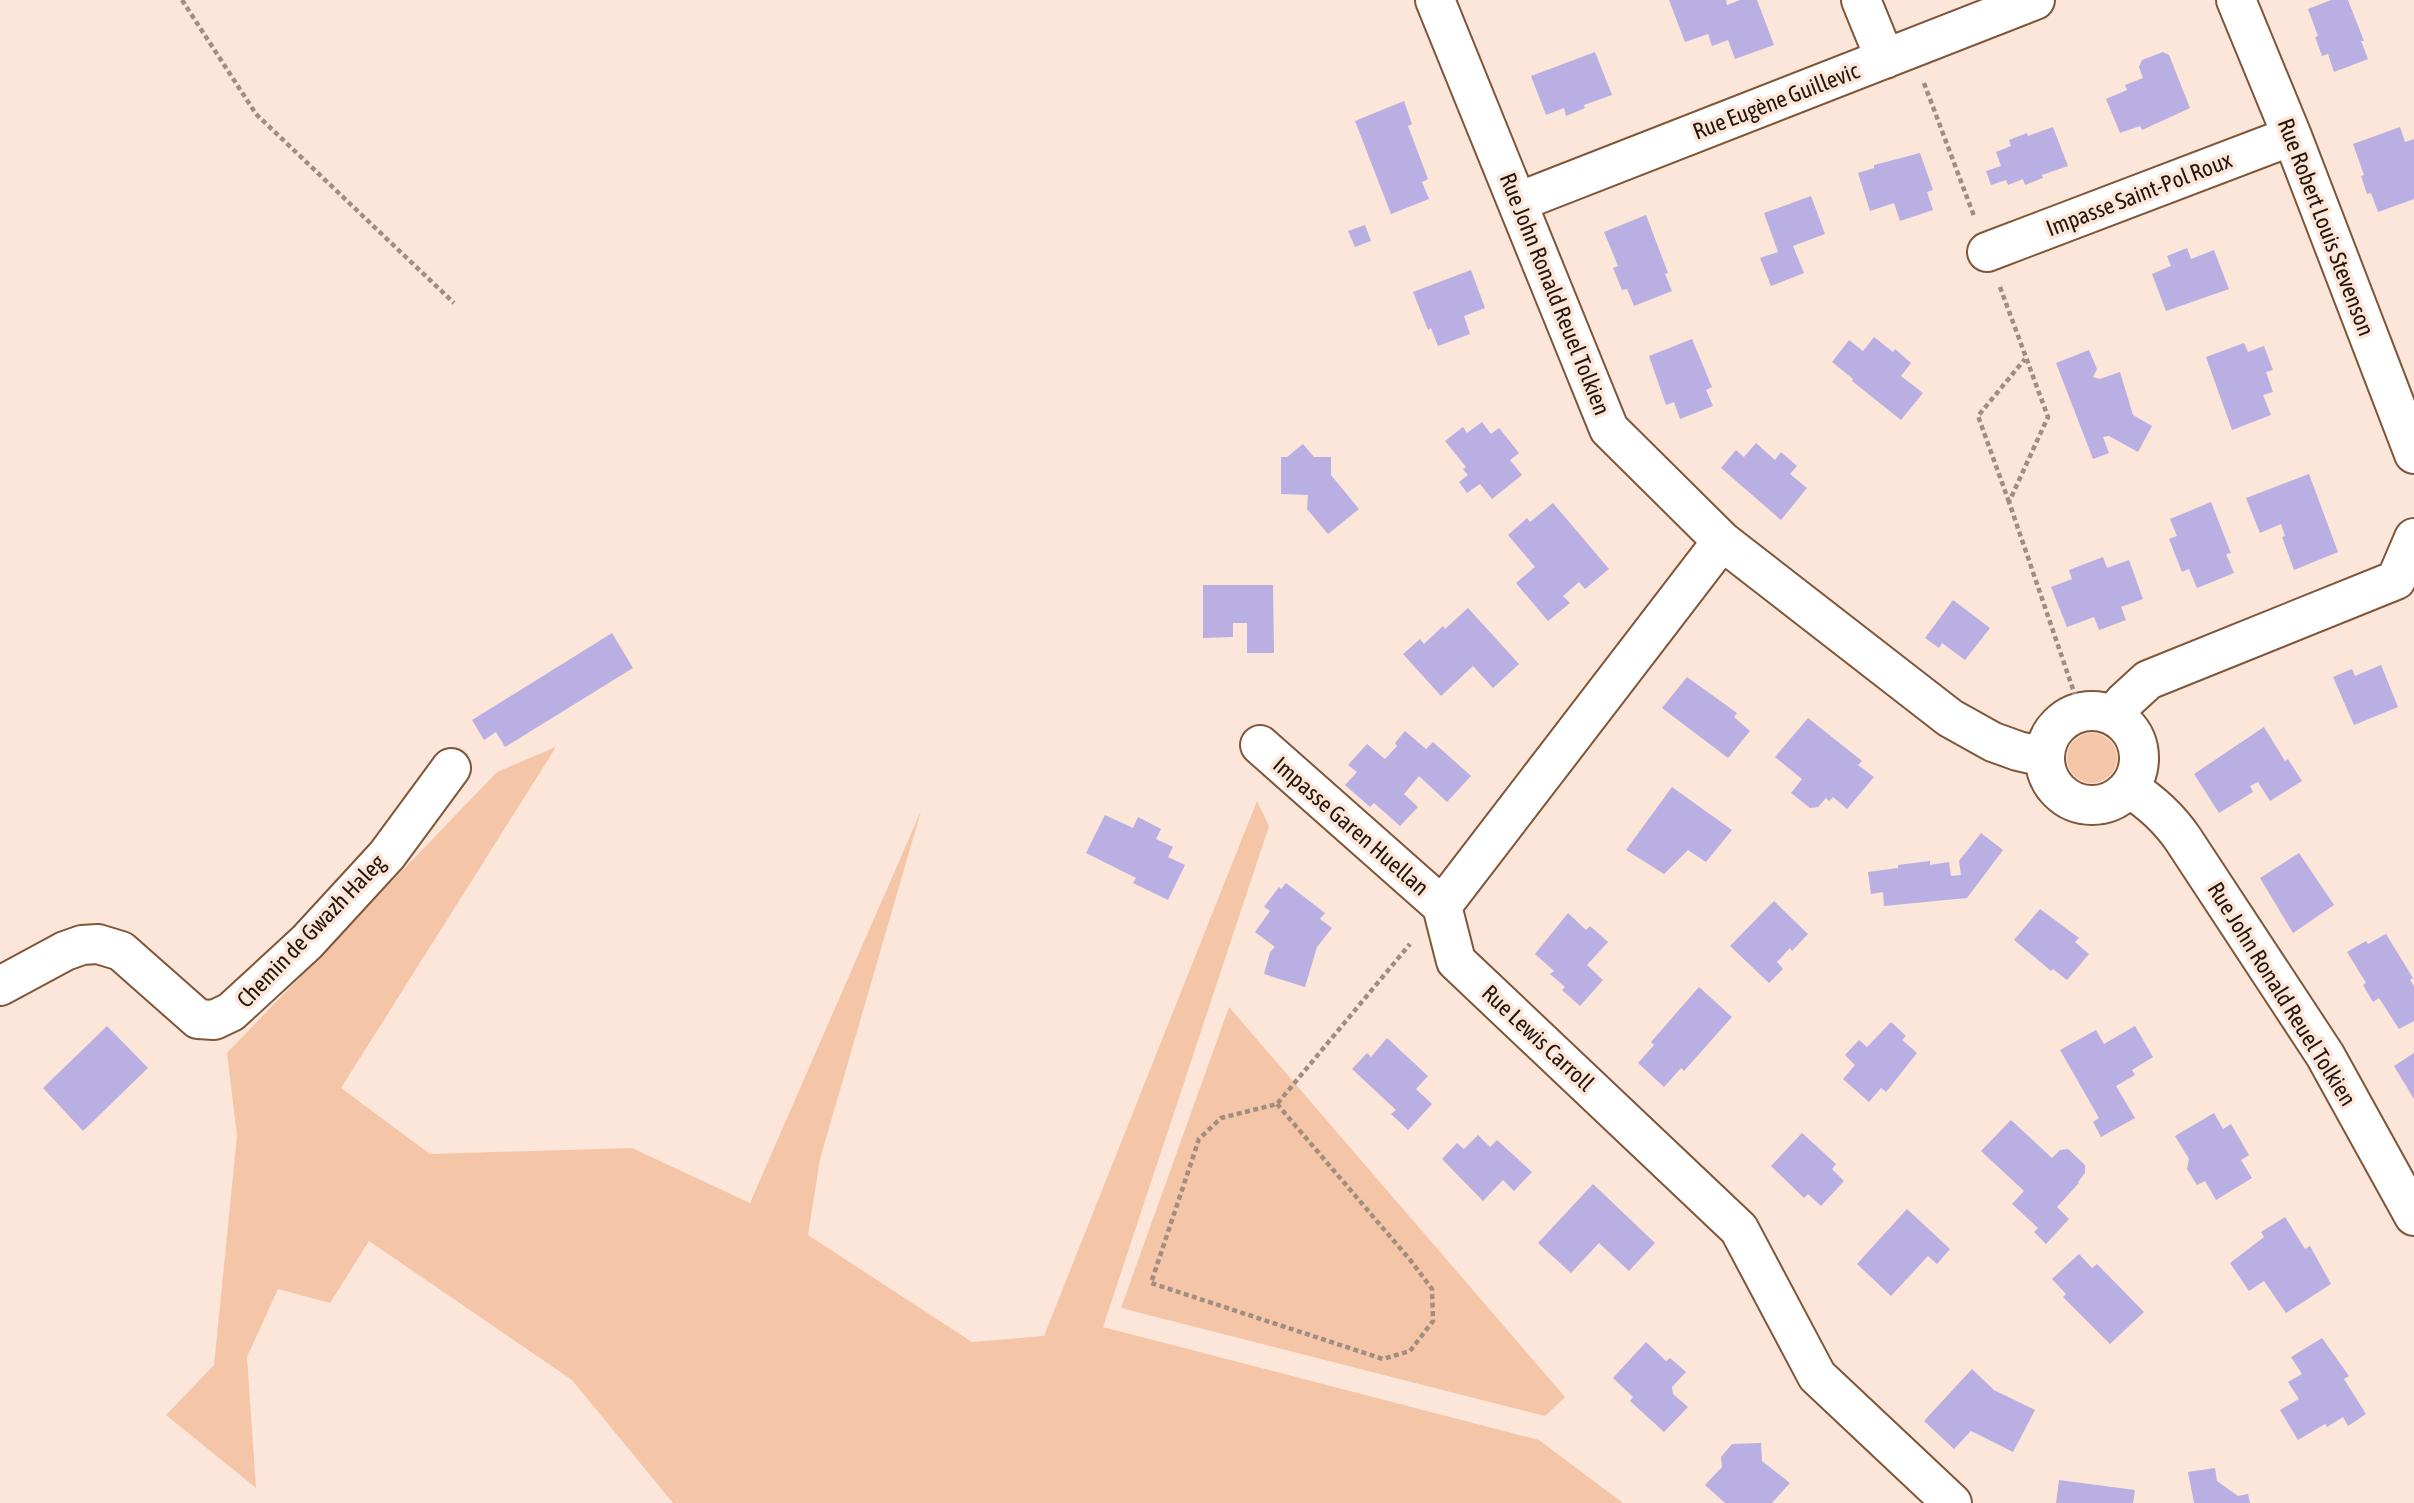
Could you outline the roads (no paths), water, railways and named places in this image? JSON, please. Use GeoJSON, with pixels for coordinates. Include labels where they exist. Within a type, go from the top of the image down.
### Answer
{"type":"FeatureCollection","features":[{"type":"Feature","properties":{"kind":"street","name":"Rue John Ronald Reuel Tolkien"},"geometry":{"type":"LineString","coordinates":[[1435,0],[1609,429],[1722,541],[1950,718],[1993,742],[2044,757]]}},
{"type":"Feature","properties":{"kind":"street"},"geometry":{"type":"LineString","coordinates":[[1861,0],[1898,53]]}},
{"type":"Feature","properties":{"kind":"street","name":"Rue Eugène Guillevic"},"geometry":{"type":"LineString","coordinates":[[1518,202],[2035,0]]}},
{"type":"Feature","properties":{"kind":"street","name":"Rue Robert Louis Stevenson"},"geometry":{"type":"LineString","coordinates":[[2236,0],[2292,136],[2414,454]]}},
{"type":"Feature","properties":{"kind":"street","name":"Impasse Saint-Pol Roux"},"geometry":{"type":"LineString","coordinates":[[1986,252],[2292,136]]}},
{"type":"Feature","properties":{"kind":"street"},"geometry":{"type":"LineString","coordinates":[[2097,714],[2127,725],[2136,739],[2140,756],[2138,773],[2129,788],[2118,798],[2105,804],[2090,806],[2063,796],[2046,772],[2044,757],[2051,734],[2068,716],[2097,714],[2124,702],[2148,680],[2396,580],[2414,538]]}},
{"type":"Feature","properties":{"kind":"street"},"geometry":{"type":"LineString","coordinates":[[1442,906],[1722,541]]}},
{"type":"Feature","properties":{"kind":"street","name":"Impasse Garen Huellan"},"geometry":{"type":"LineString","coordinates":[[1260,745],[1442,906]]}},
{"type":"Feature","properties":{"kind":"street","name":"Chemin de Gwazh Haleg"},"geometry":{"type":"LineString","coordinates":[[0,986],[65,951],[82,945],[97,944],[121,951],[198,1019],[214,1020],[231,1012],[307,942],[387,855],[451,768]]}},
{"type":"Feature","properties":{"kind":"street","name":"Rue John Ronald Reuel Tolkien"},"geometry":{"type":"LineString","coordinates":[[2129,788],[2157,807],[2183,839],[2325,1055],[2414,1216]]}},
{"type":"Feature","properties":{"kind":"street","name":"Rue Lewis Carroll"},"geometry":{"type":"LineString","coordinates":[[1442,906],[1456,961],[1739,1229],[1817,1376],[1952,1503]]}}]}
